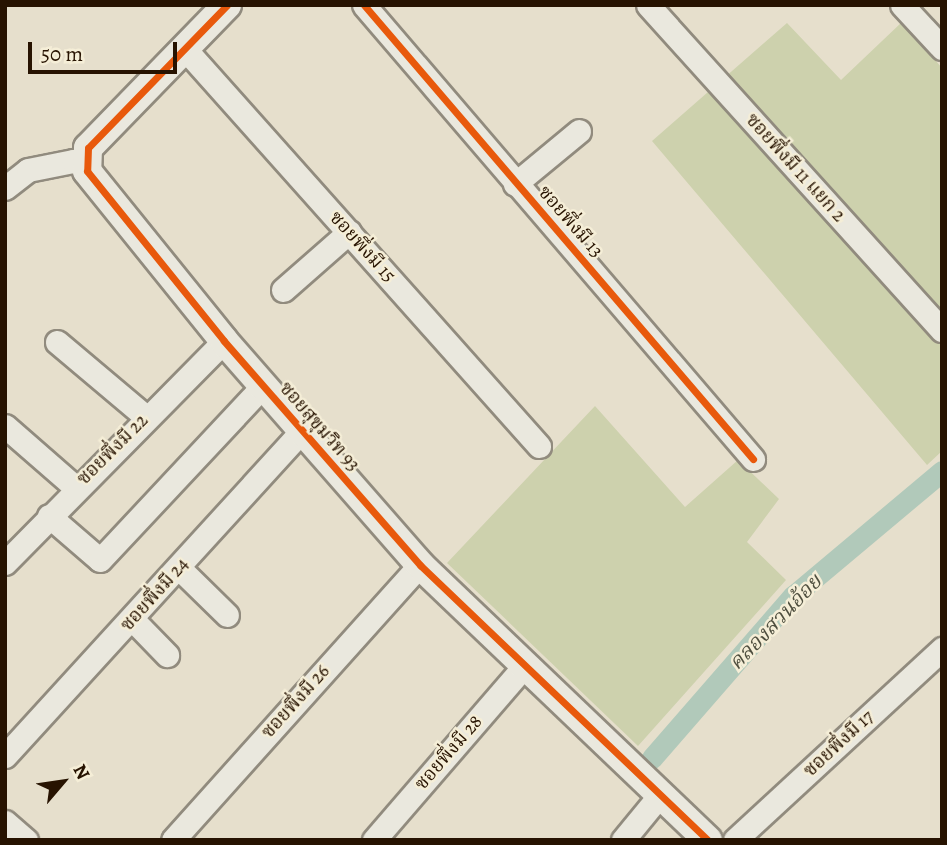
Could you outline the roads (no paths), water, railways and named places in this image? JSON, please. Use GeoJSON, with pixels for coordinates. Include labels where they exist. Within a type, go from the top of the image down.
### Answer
{"type":"FeatureCollection","features":[{"type":"Feature","properties":{"kind":"street"},"geometry":{"type":"LineString","coordinates":[[5,188],[28,170],[73,161],[85,164],[88,148],[227,5]]}},
{"type":"Feature","properties":{"kind":"street","name":"ซอยพึ่งมี 13"},"geometry":{"type":"LineString","coordinates":[[364,5],[753,459]]}},
{"type":"Feature","properties":{"kind":"street","name":"ซอยพึ่งมี 11 แยก 2"},"geometry":{"type":"LineString","coordinates":[[648,5],[942,330]]}},
{"type":"Feature","properties":{"kind":"street"},"geometry":{"type":"LineString","coordinates":[[902,5],[942,48]]}},
{"type":"Feature","properties":{"kind":"street","name":"ซอยพึ่งมี 15"},"geometry":{"type":"LineString","coordinates":[[186,48],[539,446]]}},
{"type":"Feature","properties":{"kind":"street"},"geometry":{"type":"LineString","coordinates":[[515,184],[579,131]]}},
{"type":"Feature","properties":{"kind":"street","name":"ซอยสุขุมวิท 93"},"geometry":{"type":"LineString","coordinates":[[85,164],[223,341],[420,565],[708,840]]}},
{"type":"Feature","properties":{"kind":"street"},"geometry":{"type":"LineString","coordinates":[[283,290],[349,232]]}},
{"type":"Feature","properties":{"kind":"street","name":"ซอยพึ่งมี 22"},"geometry":{"type":"LineString","coordinates":[[7,557],[223,341]]}},
{"type":"Feature","properties":{"kind":"street"},"geometry":{"type":"LineString","coordinates":[[57,342],[146,417]]}},
{"type":"Feature","properties":{"kind":"street"},"geometry":{"type":"LineString","coordinates":[[48,516],[100,560],[263,386]]}},
{"type":"Feature","properties":{"kind":"street"},"geometry":{"type":"LineString","coordinates":[[5,426],[75,487]]}},
{"type":"Feature","properties":{"kind":"street","name":"ซอยพึ่งมี 24"},"geometry":{"type":"LineString","coordinates":[[5,756],[302,431]]}},
{"type":"Feature","properties":{"kind":"street","name":"ซอยพึ่งมี 26"},"geometry":{"type":"LineString","coordinates":[[173,840],[420,565]]}},
{"type":"Feature","properties":{"kind":"street"},"geometry":{"type":"LineString","coordinates":[[179,568],[227,615]]}},
{"type":"Feature","properties":{"kind":"street"},"geometry":{"type":"LineString","coordinates":[[132,620],[167,655]]}},
{"type":"Feature","properties":{"kind":"street","name":"ซอยพึ่งมี 17"},"geometry":{"type":"LineString","coordinates":[[735,840],[942,649]]}},
{"type":"Feature","properties":{"kind":"street","name":"ซอยพึ่งมี 28"},"geometry":{"type":"LineString","coordinates":[[374,840],[524,666]]}},
{"type":"Feature","properties":{"kind":"street"},"geometry":{"type":"LineString","coordinates":[[623,840],[660,795]]}},
{"type":"Feature","properties":{"kind":"street"},"geometry":{"type":"LineString","coordinates":[[5,821],[26,840]]}},
{"type":"Feature","properties":{"kind":"waterway","name":"คลองสวนอ้อย"},"geometry":{"type":"LineString","coordinates":[[652,758],[793,596],[942,471]]}}]}
